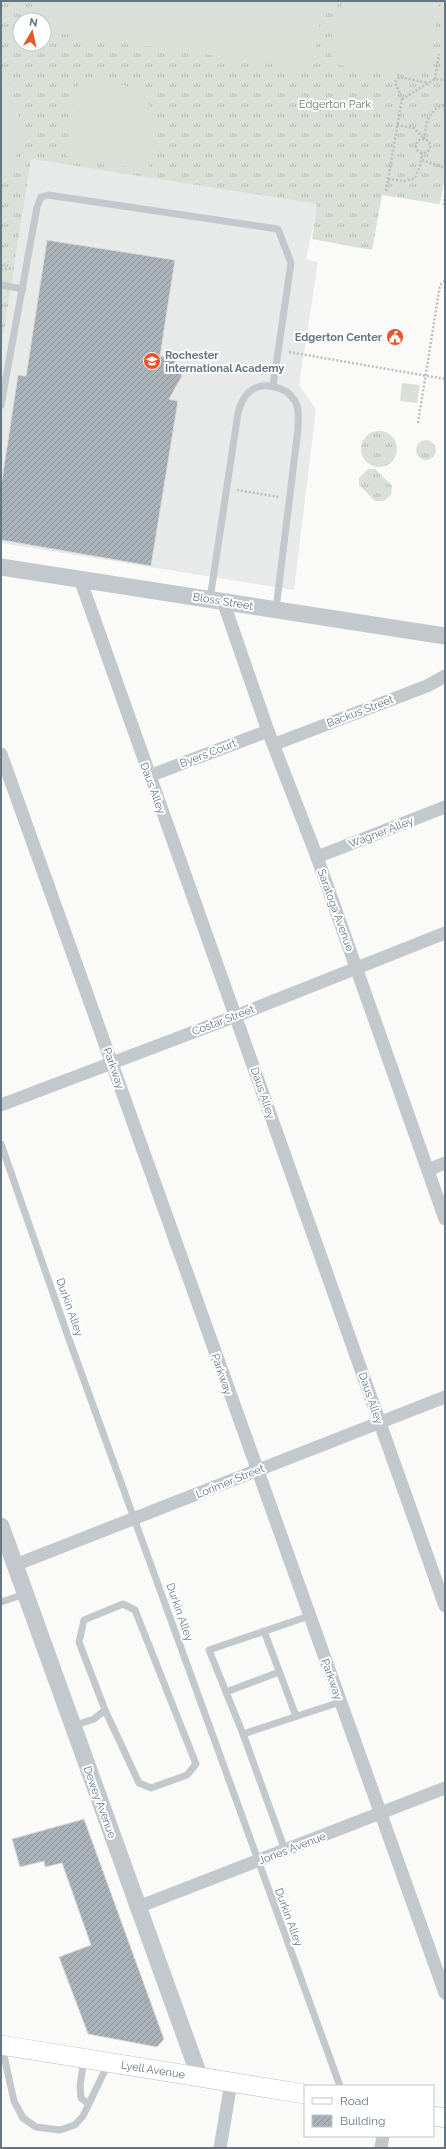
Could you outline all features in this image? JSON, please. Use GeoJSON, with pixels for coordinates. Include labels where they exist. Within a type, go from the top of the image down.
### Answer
{"type":"FeatureCollection","features":[{"type":"Feature","properties":{"kind":"main road","name":"Lyell Avenue"},"geometry":{"type":"LineString","coordinates":[[1,2045],[304,2094]]}},
{"type":"Feature","properties":{"kind":"main road"},"geometry":{"type":"LineString","coordinates":[[434,2116],[445,2118]]}},
{"type":"Feature","properties":{"kind":"street","name":"Bloss Street"},"geometry":{"type":"LineString","coordinates":[[1,567],[445,636]]}},
{"type":"Feature","properties":{"kind":"street","name":"Daus Alley"},"geometry":{"type":"LineString","coordinates":[[80,579],[445,1606]]}},
{"type":"Feature","properties":{"kind":"street","name":"Saratoga Avenue"},"geometry":{"type":"LineString","coordinates":[[217,600],[317,857],[445,1219]]}},
{"type":"Feature","properties":{"kind":"street","name":"Backus Street"},"geometry":{"type":"LineString","coordinates":[[274,744],[427,686],[445,676]]}},
{"type":"Feature","properties":{"kind":"street","name":"Byers Court"},"geometry":{"type":"LineString","coordinates":[[149,776],[268,731]]}},
{"type":"Feature","properties":{"kind":"street","name":"Parkway"},"geometry":{"type":"LineString","coordinates":[[1,754],[256,1470],[445,1993]]}},
{"type":"Feature","properties":{"kind":"street","name":"Wagner Alley"},"geometry":{"type":"LineString","coordinates":[[317,857],[445,807]]}},
{"type":"Feature","properties":{"kind":"street","name":"Costar Street"},"geometry":{"type":"LineString","coordinates":[[1,1105],[236,1016],[356,967],[445,933]]}},
{"type":"Feature","properties":{"kind":"street"},"geometry":{"type":"LineString","coordinates":[[428,1170],[445,1163]]}},
{"type":"Feature","properties":{"kind":"street","name":"Lorimer Street"},"geometry":{"type":"LineString","coordinates":[[15,1565],[445,1396]]}},
{"type":"Feature","properties":{"kind":"street","name":"Dewey Avenue"},"geometry":{"type":"LineString","coordinates":[[1,1526],[200,2078]]}},
{"type":"Feature","properties":{"kind":"street","name":"Jones Avenue"},"geometry":{"type":"LineString","coordinates":[[138,1908],[445,1788]]}},
{"type":"Feature","properties":{"kind":"street"},"geometry":{"type":"LineString","coordinates":[[220,2148],[231,2082]]}},
{"type":"Feature","properties":{"kind":"street"},"geometry":{"type":"LineString","coordinates":[[381,2148],[383,2137]]}},
{"type":"Feature","properties":{"kind":"lane"},"geometry":{"type":"LineString","coordinates":[[1,405],[5,355],[23,289],[38,204],[41,198],[48,195],[278,230],[291,263],[273,386]]}},
{"type":"Feature","properties":{"kind":"lane"},"geometry":{"type":"LineString","coordinates":[[1,285],[23,289]]}},
{"type":"Feature","properties":{"kind":"lane"},"geometry":{"type":"LineString","coordinates":[[217,600],[227,488],[238,413],[242,402],[248,393],[256,388],[273,386],[289,394],[298,408],[298,429],[276,610]]}},
{"type":"Feature","properties":{"kind":"lane","name":"Durkin Alley"},"geometry":{"type":"LineString","coordinates":[[1,1144],[257,1861],[340,2085]]}},
{"type":"Feature","properties":{"kind":"lane"},"geometry":{"type":"LineString","coordinates":[[1,1602],[26,1594]]}},
{"type":"Feature","properties":{"kind":"lane"},"geometry":{"type":"LineString","coordinates":[[123,1604],[135,1610],[196,1764],[187,1775],[151,1788],[139,1783],[105,1710],[79,1642],[84,1620],[123,1604]]}},
{"type":"Feature","properties":{"kind":"lane"},"geometry":{"type":"LineString","coordinates":[[285,1850],[243,1734],[209,1650],[309,1616]]}},
{"type":"Feature","properties":{"kind":"lane"},"geometry":{"type":"LineString","coordinates":[[264,1632],[296,1716]]}},
{"type":"Feature","properties":{"kind":"lane"},"geometry":{"type":"LineString","coordinates":[[226,1692],[279,1672]]}},
{"type":"Feature","properties":{"kind":"lane"},"geometry":{"type":"LineString","coordinates":[[243,1734],[340,1702]]}},
{"type":"Feature","properties":{"kind":"lane"},"geometry":{"type":"LineString","coordinates":[[73,1726],[94,1720],[105,1710]]}},
{"type":"Feature","properties":{"kind":"lane"},"geometry":{"type":"LineString","coordinates":[[1,2045],[14,2101],[23,2118],[36,2127],[60,2130],[75,2125],[83,2116],[109,2062]]}},
{"type":"Feature","properties":{"kind":"lane"},"geometry":{"type":"LineString","coordinates":[[84,2058],[80,2086],[82,2098],[89,2104]]}},
{"type":"Feature","properties":{"kind":"path"},"geometry":{"type":"LineString","coordinates":[[435,79],[439,54]]}},
{"type":"Feature","properties":{"kind":"path"},"geometry":{"type":"LineString","coordinates":[[386,191],[402,99],[395,82],[399,77],[429,83]]}},
{"type":"Feature","properties":{"kind":"path"},"geometry":{"type":"LineString","coordinates":[[402,99],[435,79],[445,80]]}},
{"type":"Feature","properties":{"kind":"path"},"geometry":{"type":"LineString","coordinates":[[424,139],[430,115],[437,108],[445,105]]}},
{"type":"Feature","properties":{"kind":"path"},"geometry":{"type":"LineString","coordinates":[[397,124],[414,128],[424,139],[428,141],[430,146],[428,150],[422,152]]}},
{"type":"Feature","properties":{"kind":"path"},"geometry":{"type":"LineString","coordinates":[[388,178],[404,180],[415,178],[422,160],[422,152],[416,146],[419,140],[424,139]]}},
{"type":"Feature","properties":{"kind":"path"},"geometry":{"type":"LineString","coordinates":[[422,160],[445,168]]}},
{"type":"Feature","properties":{"kind":"path"},"geometry":{"type":"LineString","coordinates":[[444,205],[445,196]]}},
{"type":"Feature","properties":{"kind":"path"},"geometry":{"type":"LineString","coordinates":[[1,270],[13,270],[17,266]]}},
{"type":"Feature","properties":{"kind":"path"},"geometry":{"type":"LineString","coordinates":[[418,423],[440,285],[445,281]]}},
{"type":"Feature","properties":{"kind":"path"},"geometry":{"type":"LineString","coordinates":[[278,350],[445,379]]}},
{"type":"Feature","properties":{"kind":"path"},"geometry":{"type":"LineString","coordinates":[[227,488],[290,498]]}},
{"type":"Feature","properties":{"kind":"shaded area","name":"Rochester International Academy"},"geometry":{"type":"Polygon","coordinates":[[[31,159],[318,204],[306,259],[318,262],[299,385],[316,409],[294,590],[1,543],[1,337],[4,332],[31,159]]]}},
{"type":"Feature","properties":{"kind":"green space","name":"Edgerton Park"},"geometry":{"type":"Polygon","coordinates":[[[1,1],[445,1],[445,176],[440,204],[382,195],[372,250],[312,239],[317,204],[31,159],[4,332],[1,337],[1,1]]]}},
{"type":"Feature","properties":{"kind":"green space"},"geometry":{"type":"Polygon","coordinates":[[[39,1],[323,1],[313,70],[52,32],[52,12],[38,12],[39,1]]]}},
{"type":"Feature","properties":{"kind":"green space"},"geometry":{"type":"Polygon","coordinates":[[[344,1],[440,1],[429,70],[417,77],[333,64],[331,56],[332,32],[344,1]]]}},
{"type":"Feature","properties":{"kind":"green space"},"geometry":{"type":"Polygon","coordinates":[[[1,71],[16,106],[20,119],[21,132],[13,166],[1,186],[1,71]]]}},
{"type":"Feature","properties":{"kind":"green space"},"geometry":{"type":"Polygon","coordinates":[[[79,78],[122,85],[136,91],[146,99],[151,111],[153,126],[148,170],[70,159],[65,153],[79,78]]]}},
{"type":"Feature","properties":{"kind":"green space"},"geometry":{"type":"Polygon","coordinates":[[[402,383],[420,385],[417,403],[400,401],[402,383]]]}},
{"type":"Feature","properties":{"kind":"green space"},"geometry":{"type":"Polygon","coordinates":[[[382,431],[392,436],[396,442],[396,456],[392,462],[386,466],[376,467],[366,462],[362,456],[361,446],[366,436],[372,432],[382,431]]]}},
{"type":"Feature","properties":{"kind":"green space"},"geometry":{"type":"Polygon","coordinates":[[[422,440],[430,440],[436,446],[436,454],[430,460],[422,460],[416,454],[416,446],[422,440]]]}},
{"type":"Feature","properties":{"kind":"green space"},"geometry":{"type":"Polygon","coordinates":[[[368,469],[375,469],[392,486],[391,495],[384,501],[375,501],[359,485],[359,478],[368,469]]]}},
{"type":"Feature","properties":{"kind":"building"},"geometry":{"type":"Polygon","coordinates":[[[47,240],[175,260],[160,356],[172,358],[178,364],[182,376],[169,399],[178,401],[151,566],[1,540],[1,486],[18,375],[26,376],[47,240]]]}},
{"type":"Feature","properties":{"kind":"building"},"geometry":{"type":"Polygon","coordinates":[[[84,1819],[164,2039],[157,2047],[88,2034],[59,1957],[91,1945],[62,1863],[45,1867],[44,1861],[20,1867],[12,1839],[84,1819]]]}},
{"type":"Feature","properties":{"kind":"place","name":"Edgerton Center"},"geometry":{"type":"Point","coordinates":[395,337]}},
{"type":"Feature","properties":{"kind":"place","name":"Rochester International Academy"},"geometry":{"type":"Point","coordinates":[152,361]}}]}
